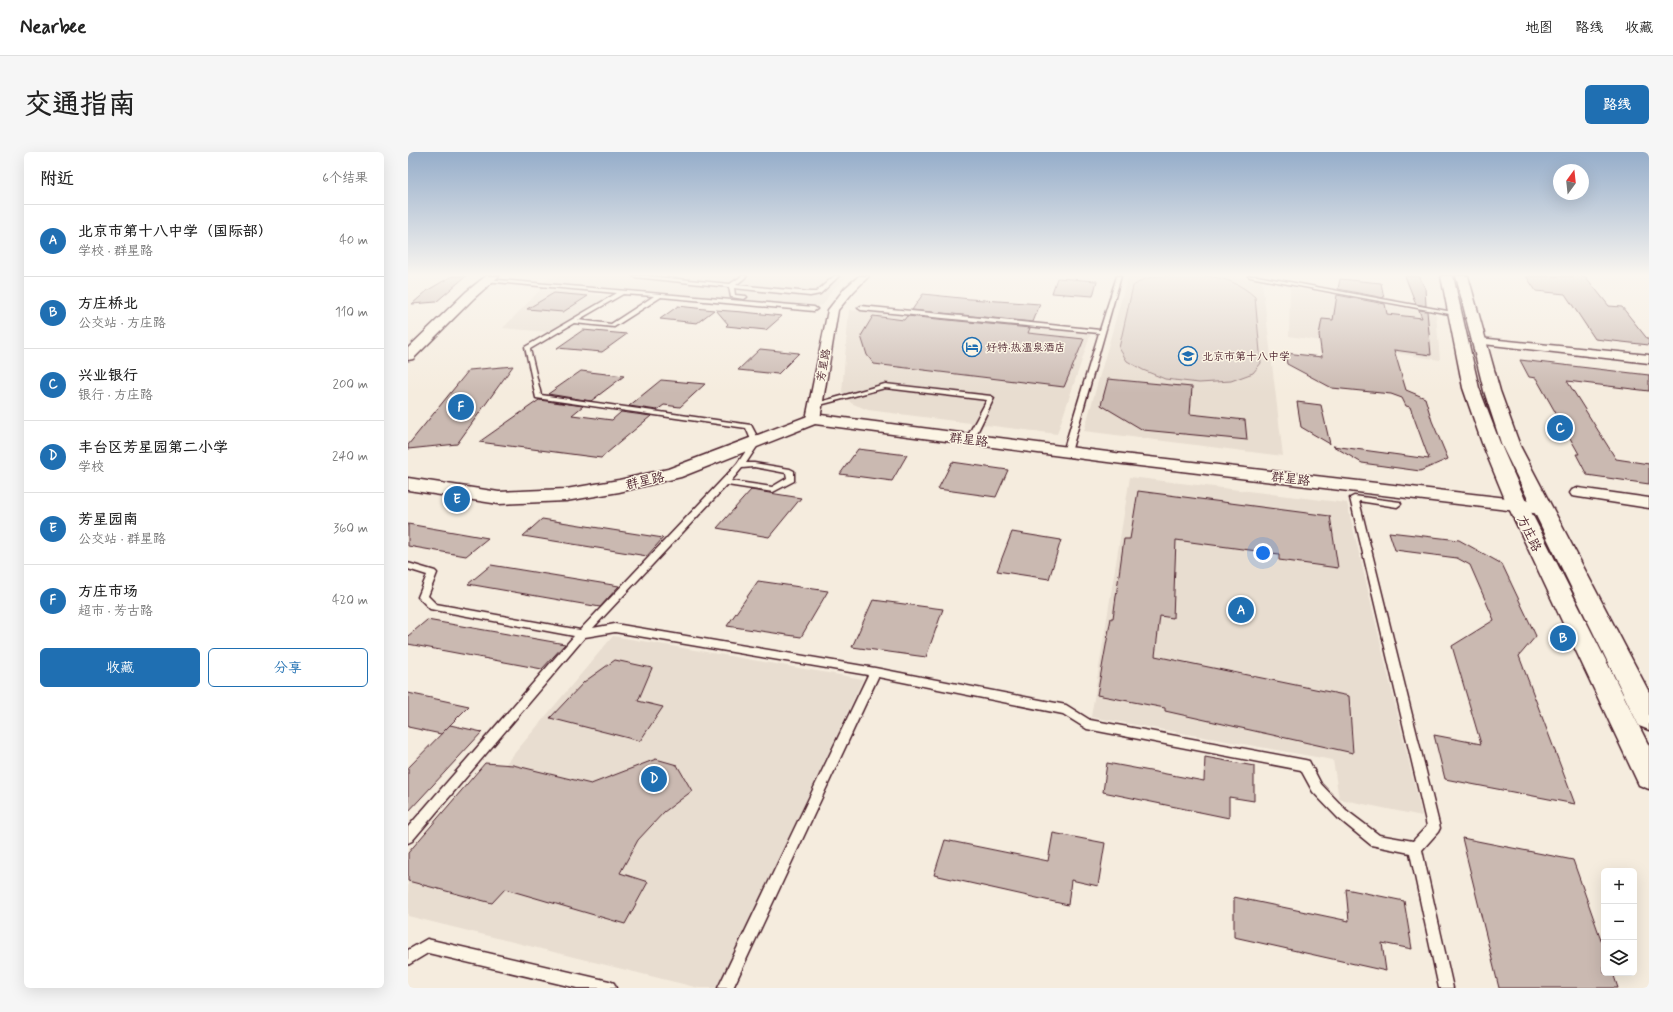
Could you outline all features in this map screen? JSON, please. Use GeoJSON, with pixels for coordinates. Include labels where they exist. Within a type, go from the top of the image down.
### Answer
{"type":"FeatureCollection","features":[{"type":"Feature","properties":{"kind":"main road"},"geometry":{"type":"LineString","coordinates":[[408,356],[451,315]]}},
{"type":"Feature","properties":{"kind":"main road","name":"方庄路"},"geometry":{"type":"LineString","coordinates":[[1455,315],[1472,388],[1491,443],[1517,504],[1649,776]]}},
{"type":"Feature","properties":{"kind":"main road","name":"方庄路"},"geometry":{"type":"LineString","coordinates":[[1472,315],[1492,391],[1510,446],[1649,718]]}},
{"type":"Feature","properties":{"kind":"main road","name":"群星路"},"geometry":{"type":"LineString","coordinates":[[408,484],[499,498],[566,495],[619,486],[674,473],[756,442],[815,412],[970,439],[1067,452],[1541,508]]}},
{"type":"Feature","properties":{"kind":"street","name":"芳星路"},"geometry":{"type":"LineString","coordinates":[[815,412],[832,315]]}},
{"type":"Feature","properties":{"kind":"street"},"geometry":{"type":"LineString","coordinates":[[1479,341],[1649,359]]}},
{"type":"Feature","properties":{"kind":"street"},"geometry":{"type":"LineString","coordinates":[[1578,493],[1649,503]]}},
{"type":"Feature","properties":{"kind":"lane"},"geometry":{"type":"LineString","coordinates":[[408,837],[582,634],[740,466],[756,442],[749,426],[538,397],[527,348],[582,315]]}},
{"type":"Feature","properties":{"kind":"lane"},"geometry":{"type":"LineString","coordinates":[[572,321],[612,326],[629,315]]}},
{"type":"Feature","properties":{"kind":"lane"},"geometry":{"type":"LineString","coordinates":[[931,315],[1102,332]]}},
{"type":"Feature","properties":{"kind":"lane"},"geometry":{"type":"LineString","coordinates":[[1067,452],[1107,315]]}},
{"type":"Feature","properties":{"kind":"lane"},"geometry":{"type":"LineString","coordinates":[[815,412],[885,386],[991,398],[970,439]]}},
{"type":"Feature","properties":{"kind":"lane"},"geometry":{"type":"LineString","coordinates":[[725,482],[773,490],[791,479],[790,471],[754,465],[740,466]]}},
{"type":"Feature","properties":{"kind":"lane"},"geometry":{"type":"LineString","coordinates":[[1397,504],[1354,498],[1434,828],[1415,848]]}},
{"type":"Feature","properties":{"kind":"lane"},"geometry":{"type":"LineString","coordinates":[[408,566],[432,573],[423,596],[434,606],[582,634],[615,628],[875,672],[1066,710],[1087,724],[1305,765],[1317,788],[1337,809],[1376,841],[1415,848]]}},
{"type":"Feature","properties":{"kind":"lane"},"geometry":{"type":"LineString","coordinates":[[725,988],[875,672]]}},
{"type":"Feature","properties":{"kind":"lane"},"geometry":{"type":"LineString","coordinates":[[1415,848],[1446,988]]}},
{"type":"Feature","properties":{"kind":"lane"},"geometry":{"type":"LineString","coordinates":[[408,958],[428,946],[608,988]]}},
{"type":"Feature","properties":{"kind":"shaded area"},"geometry":{"type":"Polygon","coordinates":[[[516,315],[577,315],[548,332],[503,328],[516,315]]]}},
{"type":"Feature","properties":{"kind":"shaded area"},"geometry":{"type":"Polygon","coordinates":[[[849,315],[902,315],[1091,333],[1057,434],[868,410],[851,403],[842,392],[849,315]]]}},
{"type":"Feature","properties":{"kind":"shaded area","name":"北京市第十八中学"},"geometry":{"type":"Polygon","coordinates":[[[1117,315],[1266,315],[1283,456],[1084,431],[1117,315]]]}},
{"type":"Feature","properties":{"kind":"shaded area"},"geometry":{"type":"Polygon","coordinates":[[[1126,315],[1257,315],[1261,363],[1253,373],[1231,381],[1199,383],[1165,379],[1143,370],[1127,361],[1119,348],[1126,315]]]}},
{"type":"Feature","properties":{"kind":"shaded area"},"geometry":{"type":"Polygon","coordinates":[[[1289,315],[1436,315],[1440,360],[1289,336],[1289,315]]]}},
{"type":"Feature","properties":{"kind":"shaded area"},"geometry":{"type":"Polygon","coordinates":[[[1130,477],[1347,503],[1422,816],[1339,799],[1333,760],[1091,717],[1130,477]]]}},
{"type":"Feature","properties":{"kind":"shaded area"},"geometry":{"type":"Polygon","coordinates":[[[613,636],[863,679],[719,988],[699,988],[408,916],[408,880],[613,636]]]}},
{"type":"Feature","properties":{"kind":"building"},"geometry":{"type":"Polygon","coordinates":[[[666,315],[707,315],[697,323],[660,319],[666,315]]]}},
{"type":"Feature","properties":{"kind":"building"},"geometry":{"type":"Polygon","coordinates":[[[720,315],[782,316],[766,330],[726,326],[728,324],[720,315]]]}},
{"type":"Feature","properties":{"kind":"building"},"geometry":{"type":"Polygon","coordinates":[[[963,315],[1036,315],[1033,322],[963,315]]]}},
{"type":"Feature","properties":{"kind":"building"},"geometry":{"type":"Polygon","coordinates":[[[1334,315],[1396,315],[1422,318],[1421,315],[1427,315],[1431,355],[1394,350],[1406,390],[1425,398],[1432,421],[1448,459],[1420,471],[1362,463],[1333,446],[1429,459],[1410,407],[1406,406],[1402,398],[1391,394],[1332,388],[1287,364],[1285,353],[1322,357],[1319,335],[1322,319],[1333,320],[1334,315]]]}},
{"type":"Feature","properties":{"kind":"building"},"geometry":{"type":"Polygon","coordinates":[[[1579,315],[1628,315],[1649,341],[1649,345],[1595,339],[1579,315]]]}},
{"type":"Feature","properties":{"kind":"building","name":"好特·热温泉酒店"},"geometry":{"type":"Polygon","coordinates":[[[873,316],[904,320],[907,316],[1030,328],[1028,333],[1084,339],[1064,387],[874,364],[867,355],[861,336],[873,316]]]}},
{"type":"Feature","properties":{"kind":"building"},"geometry":{"type":"Polygon","coordinates":[[[583,330],[627,334],[602,352],[557,348],[583,330]]]}},
{"type":"Feature","properties":{"kind":"building"},"geometry":{"type":"Polygon","coordinates":[[[760,349],[799,353],[778,374],[738,370],[760,349]]]}},
{"type":"Feature","properties":{"kind":"building"},"geometry":{"type":"Polygon","coordinates":[[[1520,360],[1649,375],[1649,391],[1567,381],[1616,459],[1649,464],[1649,484],[1587,475],[1576,454],[1579,454],[1536,378],[1529,377],[1520,360]]]}},
{"type":"Feature","properties":{"kind":"building"},"geometry":{"type":"Polygon","coordinates":[[[513,366],[457,444],[408,449],[408,445],[469,370],[513,366]]]}},
{"type":"Feature","properties":{"kind":"building"},"geometry":{"type":"Polygon","coordinates":[[[581,371],[624,376],[591,401],[548,394],[581,371]]]}},
{"type":"Feature","properties":{"kind":"building"},"geometry":{"type":"Polygon","coordinates":[[[1108,379],[1192,387],[1190,414],[1245,420],[1247,440],[1143,430],[1101,405],[1108,379]]]}},
{"type":"Feature","properties":{"kind":"building"},"geometry":{"type":"Polygon","coordinates":[[[661,380],[705,384],[680,407],[664,405],[657,410],[629,406],[661,380]]]}},
{"type":"Feature","properties":{"kind":"building"},"geometry":{"type":"Polygon","coordinates":[[[539,400],[583,406],[572,415],[612,420],[621,412],[651,416],[601,458],[479,442],[539,400]]]}},
{"type":"Feature","properties":{"kind":"building"},"geometry":{"type":"Polygon","coordinates":[[[1297,402],[1321,405],[1330,444],[1301,427],[1297,402]]]}},
{"type":"Feature","properties":{"kind":"building"},"geometry":{"type":"Polygon","coordinates":[[[858,449],[907,455],[892,481],[840,474],[858,449]]]}},
{"type":"Feature","properties":{"kind":"building"},"geometry":{"type":"Polygon","coordinates":[[[952,462],[1008,470],[996,497],[938,489],[952,462]]]}},
{"type":"Feature","properties":{"kind":"building"},"geometry":{"type":"Polygon","coordinates":[[[751,490],[801,498],[769,537],[717,528],[751,490]]]}},
{"type":"Feature","properties":{"kind":"building"},"geometry":{"type":"Polygon","coordinates":[[[1138,491],[1330,516],[1338,568],[1279,560],[1279,554],[1176,540],[1173,618],[1160,616],[1155,656],[1349,696],[1353,753],[1165,711],[1165,708],[1097,695],[1111,618],[1113,618],[1124,539],[1130,539],[1138,491]]]}},
{"type":"Feature","properties":{"kind":"building"},"geometry":{"type":"Polygon","coordinates":[[[542,519],[663,538],[647,556],[523,536],[542,519]]]}},
{"type":"Feature","properties":{"kind":"building"},"geometry":{"type":"Polygon","coordinates":[[[408,524],[488,538],[466,556],[408,546],[408,524]]]}},
{"type":"Feature","properties":{"kind":"building"},"geometry":{"type":"Polygon","coordinates":[[[1012,532],[1061,540],[1049,579],[997,571],[1012,532]]]}},
{"type":"Feature","properties":{"kind":"building"},"geometry":{"type":"Polygon","coordinates":[[[1389,532],[1459,540],[1502,564],[1536,636],[1519,656],[1575,804],[1445,779],[1434,735],[1481,744],[1452,646],[1494,620],[1470,565],[1457,558],[1395,550],[1389,532]]]}},
{"type":"Feature","properties":{"kind":"building"},"geometry":{"type":"Polygon","coordinates":[[[491,565],[619,586],[600,607],[468,584],[491,565]]]}},
{"type":"Feature","properties":{"kind":"building"},"geometry":{"type":"Polygon","coordinates":[[[758,581],[828,591],[801,637],[727,626],[758,581]]]}},
{"type":"Feature","properties":{"kind":"building"},"geometry":{"type":"Polygon","coordinates":[[[873,600],[943,609],[926,657],[852,647],[873,600]]]}},
{"type":"Feature","properties":{"kind":"building"},"geometry":{"type":"Polygon","coordinates":[[[427,620],[565,644],[542,669],[408,644],[408,636],[427,620]]]}},
{"type":"Feature","properties":{"kind":"building"},"geometry":{"type":"Polygon","coordinates":[[[615,660],[652,668],[638,701],[663,707],[640,741],[550,718],[584,682],[615,660]]]}},
{"type":"Feature","properties":{"kind":"building"},"geometry":{"type":"Polygon","coordinates":[[[408,693],[469,706],[441,734],[408,727],[408,693]]]}},
{"type":"Feature","properties":{"kind":"building"},"geometry":{"type":"Polygon","coordinates":[[[450,725],[482,732],[408,812],[408,768],[450,725]]]}},
{"type":"Feature","properties":{"kind":"building"},"geometry":{"type":"Polygon","coordinates":[[[1205,757],[1254,766],[1254,801],[1229,797],[1229,818],[1103,792],[1107,763],[1204,781],[1205,757]]]}},
{"type":"Feature","properties":{"kind":"building"},"geometry":{"type":"Polygon","coordinates":[[[656,759],[677,765],[692,791],[664,812],[638,840],[620,873],[648,882],[625,924],[505,889],[492,903],[408,881],[408,853],[485,763],[513,765],[591,784],[656,759]]]}},
{"type":"Feature","properties":{"kind":"building"},"geometry":{"type":"Polygon","coordinates":[[[1053,833],[1105,843],[1098,886],[1071,880],[1068,905],[934,875],[945,840],[1048,861],[1053,833]]]}},
{"type":"Feature","properties":{"kind":"building"},"geometry":{"type":"Polygon","coordinates":[[[1462,838],[1573,860],[1601,939],[1601,976],[1614,976],[1618,988],[1499,988],[1462,838]]]}},
{"type":"Feature","properties":{"kind":"building"},"geometry":{"type":"Polygon","coordinates":[[[1346,889],[1404,901],[1412,949],[1382,943],[1386,971],[1234,937],[1234,897],[1349,921],[1346,889]]]}},
{"type":"Feature","properties":{"kind":"place","name":"好特·热温泉酒店"},"geometry":{"type":"Point","coordinates":[972,347]}},
{"type":"Feature","properties":{"kind":"place","name":"北京市第十八中学"},"geometry":{"type":"Point","coordinates":[1188,356]}},
{"type":"Feature","properties":{"kind":"place","name":"方庄市场"},"geometry":{"type":"Point","coordinates":[461,407]}},
{"type":"Feature","properties":{"kind":"place","name":"兴业银行"},"geometry":{"type":"Point","coordinates":[1560,428]}},
{"type":"Feature","properties":{"kind":"place","name":"芳星园南"},"geometry":{"type":"Point","coordinates":[457,499]}},
{"type":"Feature","properties":{"kind":"place","name":"北京市第十八中学（国际部）"},"geometry":{"type":"Point","coordinates":[1241,610]}},
{"type":"Feature","properties":{"kind":"place","name":"方庄桥北"},"geometry":{"type":"Point","coordinates":[1563,638]}},
{"type":"Feature","properties":{"kind":"place","name":"丰台区芳星园第二小学"},"geometry":{"type":"Point","coordinates":[654,779]}}]}
